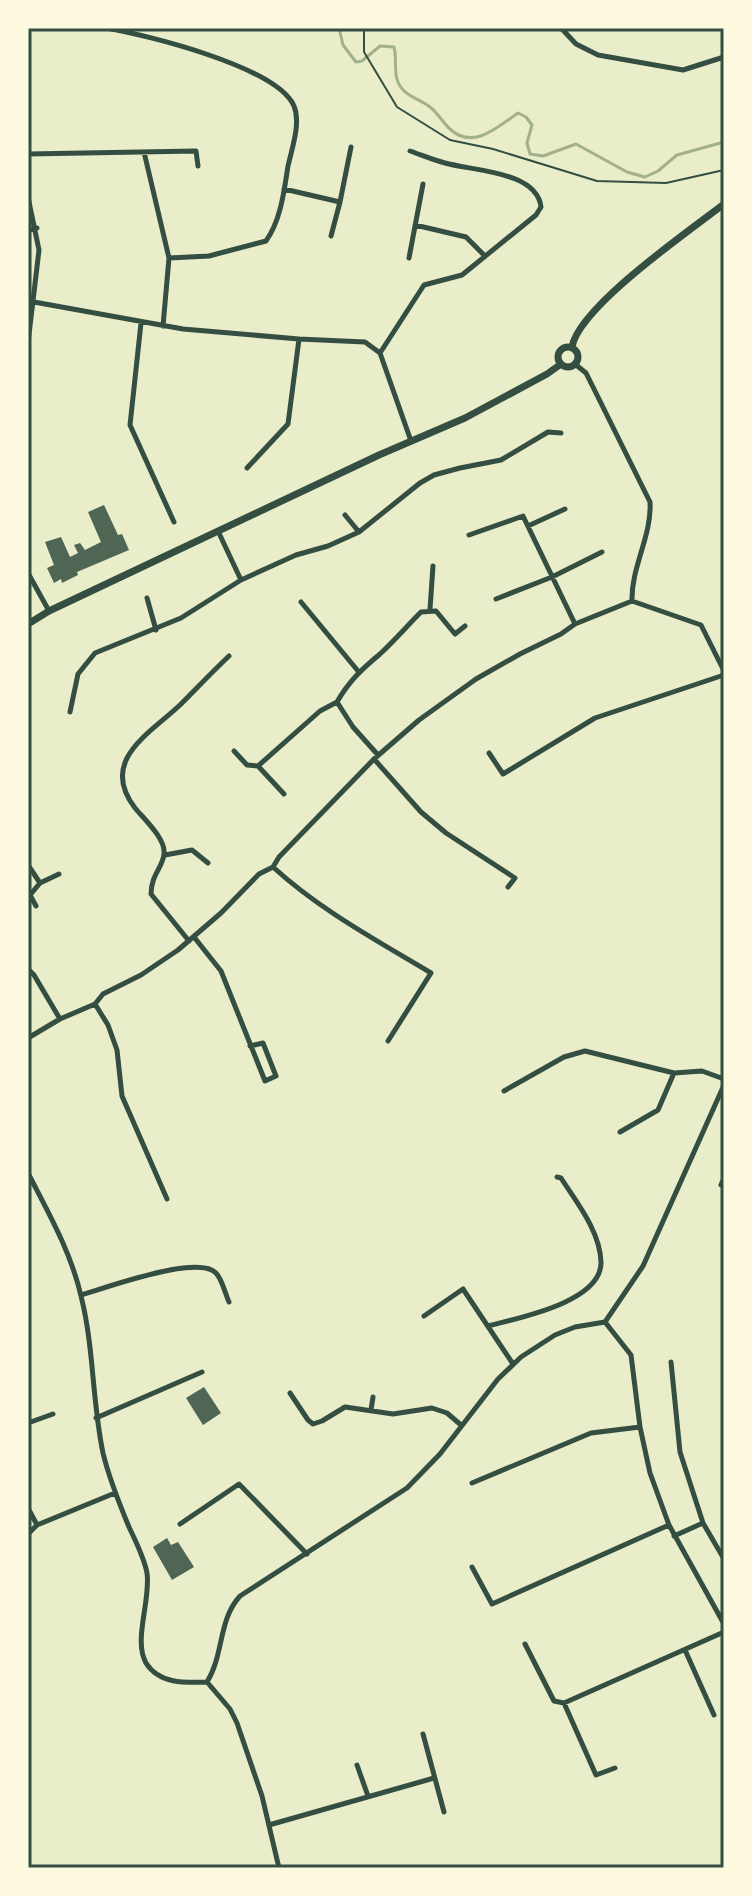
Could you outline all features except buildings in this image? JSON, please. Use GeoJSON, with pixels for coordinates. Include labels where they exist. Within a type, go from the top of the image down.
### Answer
{"type":"FeatureCollection","features":[{"type":"Feature","properties":{"kind":"street"},"geometry":{"type":"LineString","coordinates":[[106,28],[180,46],[260,76],[285,92],[295,107],[296,123],[284,189],[274,230],[266,241],[209,256],[169,258]]}},
{"type":"Feature","properties":{"kind":"street"},"geometry":{"type":"LineString","coordinates":[[561,28],[576,44],[598,55],[683,70],[724,57]]}},
{"type":"Feature","properties":{"kind":"street"},"geometry":{"type":"LineString","coordinates":[[331,236],[351,147]]}},
{"type":"Feature","properties":{"kind":"street"},"geometry":{"type":"LineString","coordinates":[[28,154],[196,151],[198,166]]}},
{"type":"Feature","properties":{"kind":"street"},"geometry":{"type":"LineString","coordinates":[[380,353],[424,285],[458,277],[539,212],[537,193],[523,181],[410,151]]}},
{"type":"Feature","properties":{"kind":"street"},"geometry":{"type":"LineString","coordinates":[[144,152],[169,258],[163,326]]}},
{"type":"Feature","properties":{"kind":"street"},"geometry":{"type":"LineString","coordinates":[[409,258],[423,184]]}},
{"type":"Feature","properties":{"kind":"street"},"geometry":{"type":"LineString","coordinates":[[284,189],[340,202]]}},
{"type":"Feature","properties":{"kind":"street"},"geometry":{"type":"LineString","coordinates":[[28,197],[37,228],[39,250],[28,339]]}},
{"type":"Feature","properties":{"kind":"street"},"geometry":{"type":"LineString","coordinates":[[572,347],[584,321],[654,258],[724,204]]}},
{"type":"Feature","properties":{"kind":"street"},"geometry":{"type":"LineString","coordinates":[[415,225],[466,237],[485,256]]}},
{"type":"Feature","properties":{"kind":"street"},"geometry":{"type":"LineString","coordinates":[[28,230],[37,228]]}},
{"type":"Feature","properties":{"kind":"street"},"geometry":{"type":"LineString","coordinates":[[34,302],[163,326],[365,342],[380,353],[411,441]]}},
{"type":"Feature","properties":{"kind":"street"},"geometry":{"type":"LineString","coordinates":[[141,323],[130,425],[174,522]]}},
{"type":"Feature","properties":{"kind":"street"},"geometry":{"type":"LineString","coordinates":[[247,468],[288,424],[299,339]]}},
{"type":"Feature","properties":{"kind":"street"},"geometry":{"type":"LineString","coordinates":[[572,347],[578,355],[575,364],[570,367],[561,364],[558,357],[560,351],[572,347]]}},
{"type":"Feature","properties":{"kind":"street"},"geometry":{"type":"LineString","coordinates":[[28,624],[218,530],[465,418],[561,364]]}},
{"type":"Feature","properties":{"kind":"street"},"geometry":{"type":"LineString","coordinates":[[575,364],[586,373],[650,502],[650,520],[632,587],[632,601]]}},
{"type":"Feature","properties":{"kind":"street"},"geometry":{"type":"LineString","coordinates":[[70,712],[78,674],[95,653],[181,618],[241,580],[296,555],[328,546],[359,532],[434,475],[501,460],[548,432],[561,433]]}},
{"type":"Feature","properties":{"kind":"street"},"geometry":{"type":"LineString","coordinates":[[528,526],[565,509]]}},
{"type":"Feature","properties":{"kind":"street"},"geometry":{"type":"LineString","coordinates":[[345,515],[359,532]]}},
{"type":"Feature","properties":{"kind":"street"},"geometry":{"type":"LineString","coordinates":[[469,535],[523,516],[575,624]]}},
{"type":"Feature","properties":{"kind":"street"},"geometry":{"type":"LineString","coordinates":[[218,530],[241,580]]}},
{"type":"Feature","properties":{"kind":"street"},"geometry":{"type":"LineString","coordinates":[[496,599],[552,577],[602,552]]}},
{"type":"Feature","properties":{"kind":"street"},"geometry":{"type":"LineString","coordinates":[[430,609],[433,566]]}},
{"type":"Feature","properties":{"kind":"street"},"geometry":{"type":"LineString","coordinates":[[28,573],[49,611]]}},
{"type":"Feature","properties":{"kind":"street"},"geometry":{"type":"LineString","coordinates":[[147,598],[156,630]]}},
{"type":"Feature","properties":{"kind":"street"},"geometry":{"type":"LineString","coordinates":[[28,1035],[95,1004],[103,994],[141,975],[191,939],[259,874],[273,867],[279,857],[376,757],[419,720],[476,679],[575,624],[632,601],[701,625],[724,673],[595,718],[503,774],[489,753]]}},
{"type":"Feature","properties":{"kind":"street"},"geometry":{"type":"LineString","coordinates":[[301,602],[358,671]]}},
{"type":"Feature","properties":{"kind":"street"},"geometry":{"type":"LineString","coordinates":[[258,766],[320,711],[337,702],[358,671],[421,612],[436,611],[455,634],[465,626]]}},
{"type":"Feature","properties":{"kind":"street"},"geometry":{"type":"LineString","coordinates":[[229,656],[135,744],[127,755],[124,780],[131,802],[163,844],[165,855],[154,873],[151,894],[221,971],[250,1046],[265,1081],[276,1076],[263,1043],[250,1046]]}},
{"type":"Feature","properties":{"kind":"street"},"geometry":{"type":"LineString","coordinates":[[337,702],[353,727],[421,812],[446,833],[515,878],[508,887]]}},
{"type":"Feature","properties":{"kind":"street"},"geometry":{"type":"LineString","coordinates":[[234,751],[247,765],[258,766],[284,794]]}},
{"type":"Feature","properties":{"kind":"street"},"geometry":{"type":"LineString","coordinates":[[165,855],[192,850],[208,863]]}},
{"type":"Feature","properties":{"kind":"street"},"geometry":{"type":"LineString","coordinates":[[28,865],[40,883]]}},
{"type":"Feature","properties":{"kind":"street"},"geometry":{"type":"LineString","coordinates":[[273,867],[296,889],[331,914],[431,973],[388,1041]]}},
{"type":"Feature","properties":{"kind":"street"},"geometry":{"type":"LineString","coordinates":[[36,906],[30,895],[40,883],[59,874]]}},
{"type":"Feature","properties":{"kind":"street"},"geometry":{"type":"LineString","coordinates":[[28,969],[60,1019]]}},
{"type":"Feature","properties":{"kind":"street"},"geometry":{"type":"LineString","coordinates":[[95,1004],[108,1025],[117,1050],[122,1096],[167,1199]]}},
{"type":"Feature","properties":{"kind":"street"},"geometry":{"type":"LineString","coordinates":[[207,1682],[218,1658],[227,1614],[246,1591],[399,1495],[423,1474],[513,1364],[555,1335],[575,1327],[605,1322],[643,1266],[724,1082],[702,1071],[674,1073],[585,1051],[564,1057],[504,1091]]}},
{"type":"Feature","properties":{"kind":"street"},"geometry":{"type":"LineString","coordinates":[[620,1132],[658,1110],[674,1073]]}},
{"type":"Feature","properties":{"kind":"street"},"geometry":{"type":"LineString","coordinates":[[28,1173],[67,1253],[81,1295],[92,1360],[96,1418],[115,1493],[147,1573],[148,1592],[141,1646],[144,1659],[163,1678],[180,1682],[207,1682],[230,1709],[269,1825],[279,1868]]}},
{"type":"Feature","properties":{"kind":"street"},"geometry":{"type":"LineString","coordinates":[[488,1326],[537,1313],[575,1298],[593,1285],[602,1264],[595,1236],[587,1218],[561,1178],[557,1177]]}},
{"type":"Feature","properties":{"kind":"street"},"geometry":{"type":"LineString","coordinates":[[721,1185],[724,1178]]}},
{"type":"Feature","properties":{"kind":"street"},"geometry":{"type":"LineString","coordinates":[[81,1295],[188,1266],[208,1268],[217,1273],[229,1302]]}},
{"type":"Feature","properties":{"kind":"street"},"geometry":{"type":"LineString","coordinates":[[424,1316],[463,1289],[513,1364]]}},
{"type":"Feature","properties":{"kind":"street"},"geometry":{"type":"LineString","coordinates":[[605,1322],[631,1355],[640,1427],[650,1473],[669,1525],[724,1624]]}},
{"type":"Feature","properties":{"kind":"street"},"geometry":{"type":"LineString","coordinates":[[671,1362],[680,1452],[703,1523],[724,1559]]}},
{"type":"Feature","properties":{"kind":"street"},"geometry":{"type":"LineString","coordinates":[[96,1418],[202,1372]]}},
{"type":"Feature","properties":{"kind":"street"},"geometry":{"type":"LineString","coordinates":[[290,1393],[313,1424],[342,1408],[393,1414],[432,1408],[447,1413],[461,1425]]}},
{"type":"Feature","properties":{"kind":"street"},"geometry":{"type":"LineString","coordinates":[[371,1410],[373,1397]]}},
{"type":"Feature","properties":{"kind":"street"},"geometry":{"type":"LineString","coordinates":[[28,1423],[53,1414]]}},
{"type":"Feature","properties":{"kind":"street"},"geometry":{"type":"LineString","coordinates":[[472,1483],[591,1433],[640,1427]]}},
{"type":"Feature","properties":{"kind":"street"},"geometry":{"type":"LineString","coordinates":[[180,1524],[239,1484],[307,1554]]}},
{"type":"Feature","properties":{"kind":"street"},"geometry":{"type":"LineString","coordinates":[[28,1534],[37,1525],[115,1493]]}},
{"type":"Feature","properties":{"kind":"street"},"geometry":{"type":"LineString","coordinates":[[28,1508],[37,1525]]}},
{"type":"Feature","properties":{"kind":"street"},"geometry":{"type":"LineString","coordinates":[[674,1536],[703,1523]]}},
{"type":"Feature","properties":{"kind":"street"},"geometry":{"type":"LineString","coordinates":[[472,1567],[492,1604],[669,1525]]}},
{"type":"Feature","properties":{"kind":"street"},"geometry":{"type":"LineString","coordinates":[[525,1644],[554,1701],[564,1703],[724,1632]]}},
{"type":"Feature","properties":{"kind":"street"},"geometry":{"type":"LineString","coordinates":[[685,1650],[714,1715]]}},
{"type":"Feature","properties":{"kind":"street"},"geometry":{"type":"LineString","coordinates":[[564,1703],[596,1775],[615,1768]]}},
{"type":"Feature","properties":{"kind":"street"},"geometry":{"type":"LineString","coordinates":[[423,1734],[444,1812]]}},
{"type":"Feature","properties":{"kind":"street"},"geometry":{"type":"LineString","coordinates":[[357,1765],[368,1796]]}},
{"type":"Feature","properties":{"kind":"street"},"geometry":{"type":"LineString","coordinates":[[269,1825],[434,1778]]}},
{"type":"Feature","properties":{"kind":"path"},"geometry":{"type":"LineString","coordinates":[[364,28],[364,52],[397,107],[450,140],[493,149],[597,181],[666,183],[724,170]]}},
{"type":"Feature","properties":{"kind":"waterway"},"geometry":{"type":"LineString","coordinates":[[339,28],[343,45],[356,62],[362,61],[380,46],[394,47],[396,75],[402,89],[430,107],[460,136],[468,138],[486,134],[518,113],[532,125],[527,143],[530,154],[543,156],[576,144],[627,172],[645,177],[658,171],[677,155],[724,142]]}}]}
